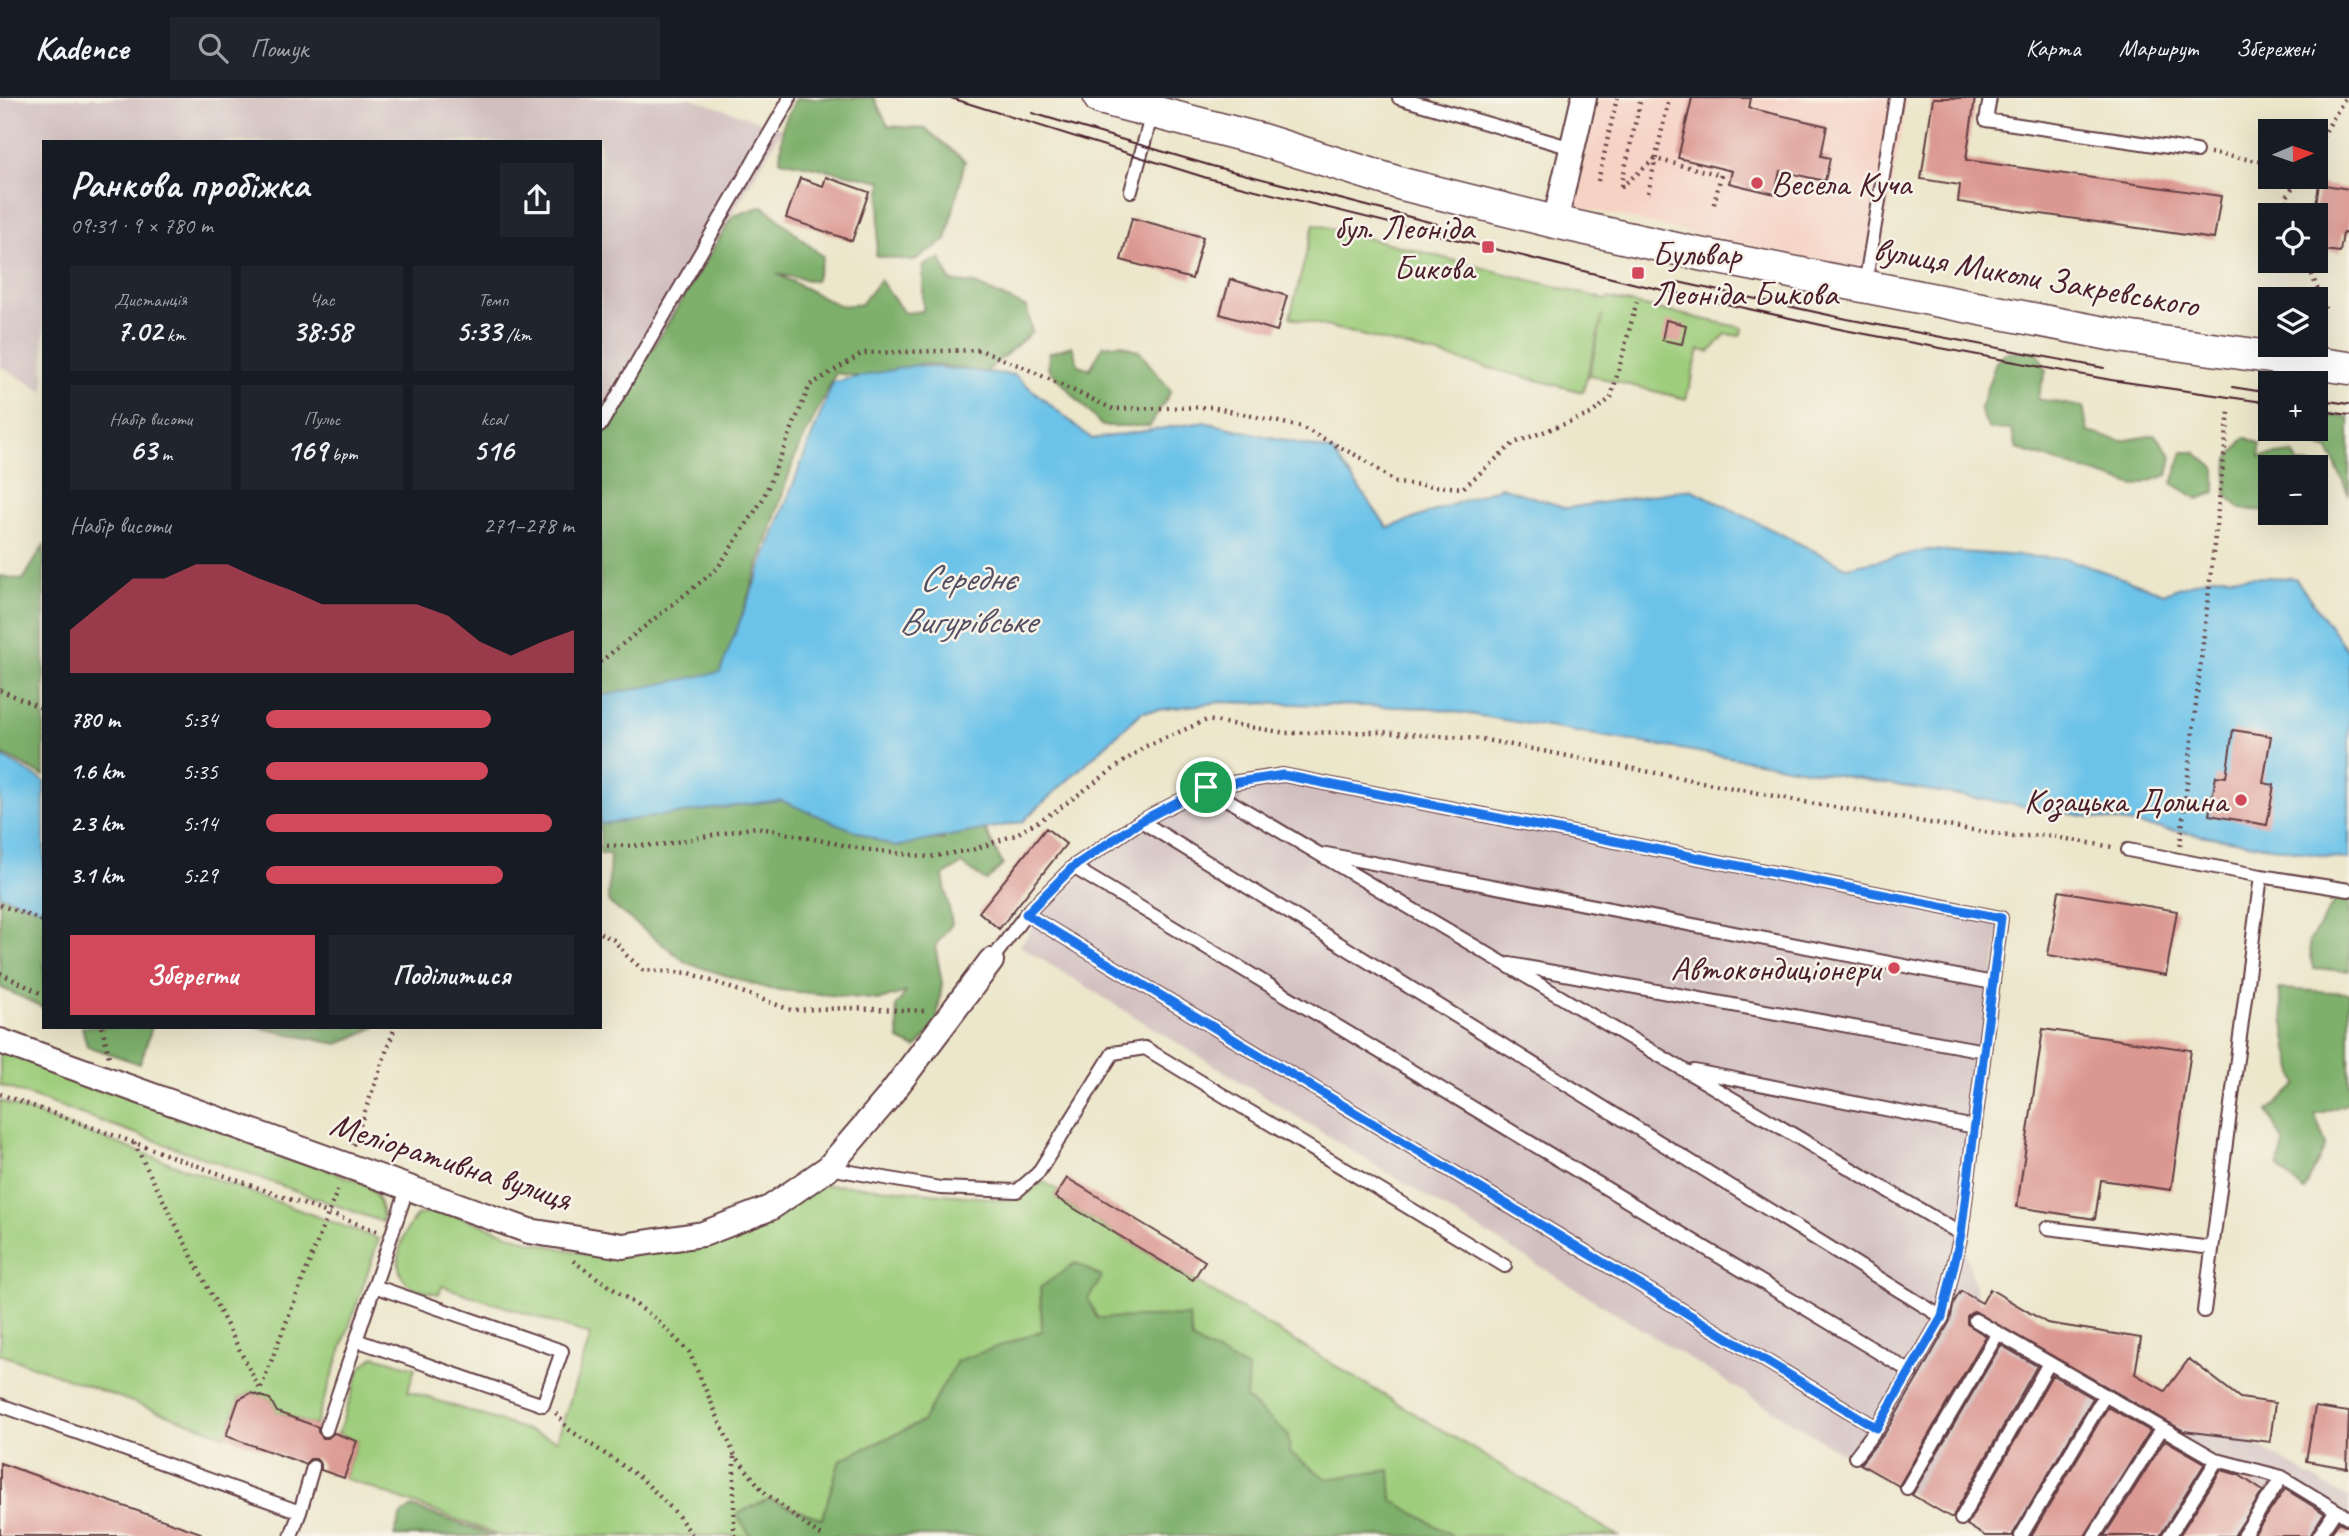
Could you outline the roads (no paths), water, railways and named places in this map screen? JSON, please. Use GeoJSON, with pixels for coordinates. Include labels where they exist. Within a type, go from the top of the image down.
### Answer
{"type":"FeatureCollection","features":[{"type":"Feature","properties":{"kind":"street","name":"вулиця Миколи Закревського"},"geometry":{"type":"LineString","coordinates":[[1100,98],[1262,140],[1402,184],[1699,254],[2125,337],[2349,368]]}},
{"type":"Feature","properties":{"kind":"street"},"geometry":{"type":"LineString","coordinates":[[1555,222],[1584,98]]}},
{"type":"Feature","properties":{"kind":"street","name":"Меліоративна вулиця"},"geometry":{"type":"LineString","coordinates":[[0,1041],[530,1231],[623,1246],[703,1234],[770,1208],[828,1168],[887,1099],[991,961]]}},
{"type":"Feature","properties":{"kind":"lane"},"geometry":{"type":"LineString","coordinates":[[602,423],[789,98]]}},
{"type":"Feature","properties":{"kind":"lane"},"geometry":{"type":"LineString","coordinates":[[1399,98],[1572,148]]}},
{"type":"Feature","properties":{"kind":"lane"},"geometry":{"type":"LineString","coordinates":[[1865,285],[1896,98]]}},
{"type":"Feature","properties":{"kind":"lane"},"geometry":{"type":"LineString","coordinates":[[1990,98],[1986,120],[2196,151]]}},
{"type":"Feature","properties":{"kind":"lane"},"geometry":{"type":"LineString","coordinates":[[1131,191],[1152,113]]}},
{"type":"Feature","properties":{"kind":"lane"},"geometry":{"type":"LineString","coordinates":[[991,961],[1026,914],[1073,867],[1141,821],[1206,787],[1283,775],[2001,918],[1961,1234],[1942,1317],[1877,1428],[1855,1457]]}},
{"type":"Feature","properties":{"kind":"lane"},"geometry":{"type":"LineString","coordinates":[[1206,787],[1961,1234]]}},
{"type":"Feature","properties":{"kind":"lane"},"geometry":{"type":"LineString","coordinates":[[1141,821],[1942,1317]]}},
{"type":"Feature","properties":{"kind":"lane"},"geometry":{"type":"LineString","coordinates":[[2128,850],[2349,890]]}},
{"type":"Feature","properties":{"kind":"lane"},"geometry":{"type":"LineString","coordinates":[[1315,852],[1993,983]]}},
{"type":"Feature","properties":{"kind":"lane"},"geometry":{"type":"LineString","coordinates":[[1073,867],[1911,1372]]}},
{"type":"Feature","properties":{"kind":"lane"},"geometry":{"type":"LineString","coordinates":[[2204,1311],[2261,876]]}},
{"type":"Feature","properties":{"kind":"lane"},"geometry":{"type":"LineString","coordinates":[[1026,914],[1877,1428]]}},
{"type":"Feature","properties":{"kind":"lane"},"geometry":{"type":"LineString","coordinates":[[1502,962],[1984,1051]]}},
{"type":"Feature","properties":{"kind":"lane"},"geometry":{"type":"LineString","coordinates":[[828,1168],[940,1188],[1017,1191],[1038,1173],[1113,1053],[1144,1048],[1505,1266]]}},
{"type":"Feature","properties":{"kind":"lane"},"geometry":{"type":"LineString","coordinates":[[1683,1069],[1975,1127]]}},
{"type":"Feature","properties":{"kind":"lane"},"geometry":{"type":"LineString","coordinates":[[326,1430],[407,1189]]}},
{"type":"Feature","properties":{"kind":"lane"},"geometry":{"type":"LineString","coordinates":[[2048,1228],[2212,1248]]}},
{"type":"Feature","properties":{"kind":"lane"},"geometry":{"type":"LineString","coordinates":[[356,1340],[543,1405],[562,1351],[374,1286]]}},
{"type":"Feature","properties":{"kind":"lane"},"geometry":{"type":"LineString","coordinates":[[1975,1320],[2217,1460],[2282,1477],[2349,1518]]}},
{"type":"Feature","properties":{"kind":"lane"},"geometry":{"type":"LineString","coordinates":[[1907,1488],[1998,1333]]}},
{"type":"Feature","properties":{"kind":"lane"},"geometry":{"type":"LineString","coordinates":[[1961,1519],[2049,1363]]}},
{"type":"Feature","properties":{"kind":"lane"},"geometry":{"type":"LineString","coordinates":[[2021,1536],[2105,1395]]}},
{"type":"Feature","properties":{"kind":"lane"},"geometry":{"type":"LineString","coordinates":[[0,1405],[300,1512]]}},
{"type":"Feature","properties":{"kind":"lane"},"geometry":{"type":"LineString","coordinates":[[2094,1536],[2162,1428]]}},
{"type":"Feature","properties":{"kind":"lane"},"geometry":{"type":"LineString","coordinates":[[2169,1536],[2217,1460]]}},
{"type":"Feature","properties":{"kind":"lane"},"geometry":{"type":"LineString","coordinates":[[291,1536],[313,1467]]}},
{"type":"Feature","properties":{"kind":"lane"},"geometry":{"type":"LineString","coordinates":[[2244,1536],[2282,1477]]}},
{"type":"Feature","properties":{"kind":"lane"},"geometry":{"type":"LineString","coordinates":[[2319,1536],[2336,1510]]}},
{"type":"Feature","properties":{"kind":"water","name":"Середнє Вигурівське"},"geometry":{"type":"Polygon","coordinates":[[[916,365],[1014,375],[1092,439],[1204,422],[1332,451],[1388,528],[1501,487],[1567,508],[1691,489],[1846,567],[1929,550],[2068,559],[2164,593],[2214,576],[2295,578],[2349,653],[2349,860],[1432,708],[1222,702],[1142,712],[1022,822],[894,847],[780,800],[602,824],[602,696],[720,672],[833,382],[916,365]]]}},
{"type":"Feature","properties":{"kind":"water"},"geometry":{"type":"Polygon","coordinates":[[[0,755],[42,780],[42,909],[0,895],[0,755]]]}},
{"type":"Feature","properties":{"kind":"tram line"},"geometry":{"type":"LineString","coordinates":[[951,98],[1207,178],[1636,284],[1844,330],[2111,380],[2258,401]]}},
{"type":"Feature","properties":{"kind":"tram line"},"geometry":{"type":"LineString","coordinates":[[1032,113],[1212,166],[1437,224]]}},
{"type":"Feature","properties":{"kind":"tram line"},"geometry":{"type":"LineString","coordinates":[[1678,282],[1847,319],[2104,368]]}},
{"type":"Feature","properties":{"kind":"tram line"},"geometry":{"type":"LineString","coordinates":[[2232,387],[2258,391]]}},
{"type":"Feature","properties":{"kind":"tram line"},"geometry":{"type":"LineString","coordinates":[[2328,401],[2349,404]]}},
{"type":"Feature","properties":{"kind":"tram line"},"geometry":{"type":"LineString","coordinates":[[2328,412],[2349,415]]}},
{"type":"Feature","properties":{"kind":"place","name":"Весела Куча"},"geometry":{"type":"Point","coordinates":[1757,183]}},
{"type":"Feature","properties":{"kind":"place","name":"бул. Леоніда Бикова"},"geometry":{"type":"Point","coordinates":[1488,247]}},
{"type":"Feature","properties":{"kind":"place","name":"Бульвар Леоніда Бикова"},"geometry":{"type":"Point","coordinates":[1638,273]}},
{"type":"Feature","properties":{"kind":"place","name":"Козацька Долина"},"geometry":{"type":"Point","coordinates":[2241,800]}},
{"type":"Feature","properties":{"kind":"place","name":"Автокондиціонери"},"geometry":{"type":"Point","coordinates":[1894,968]}}]}
